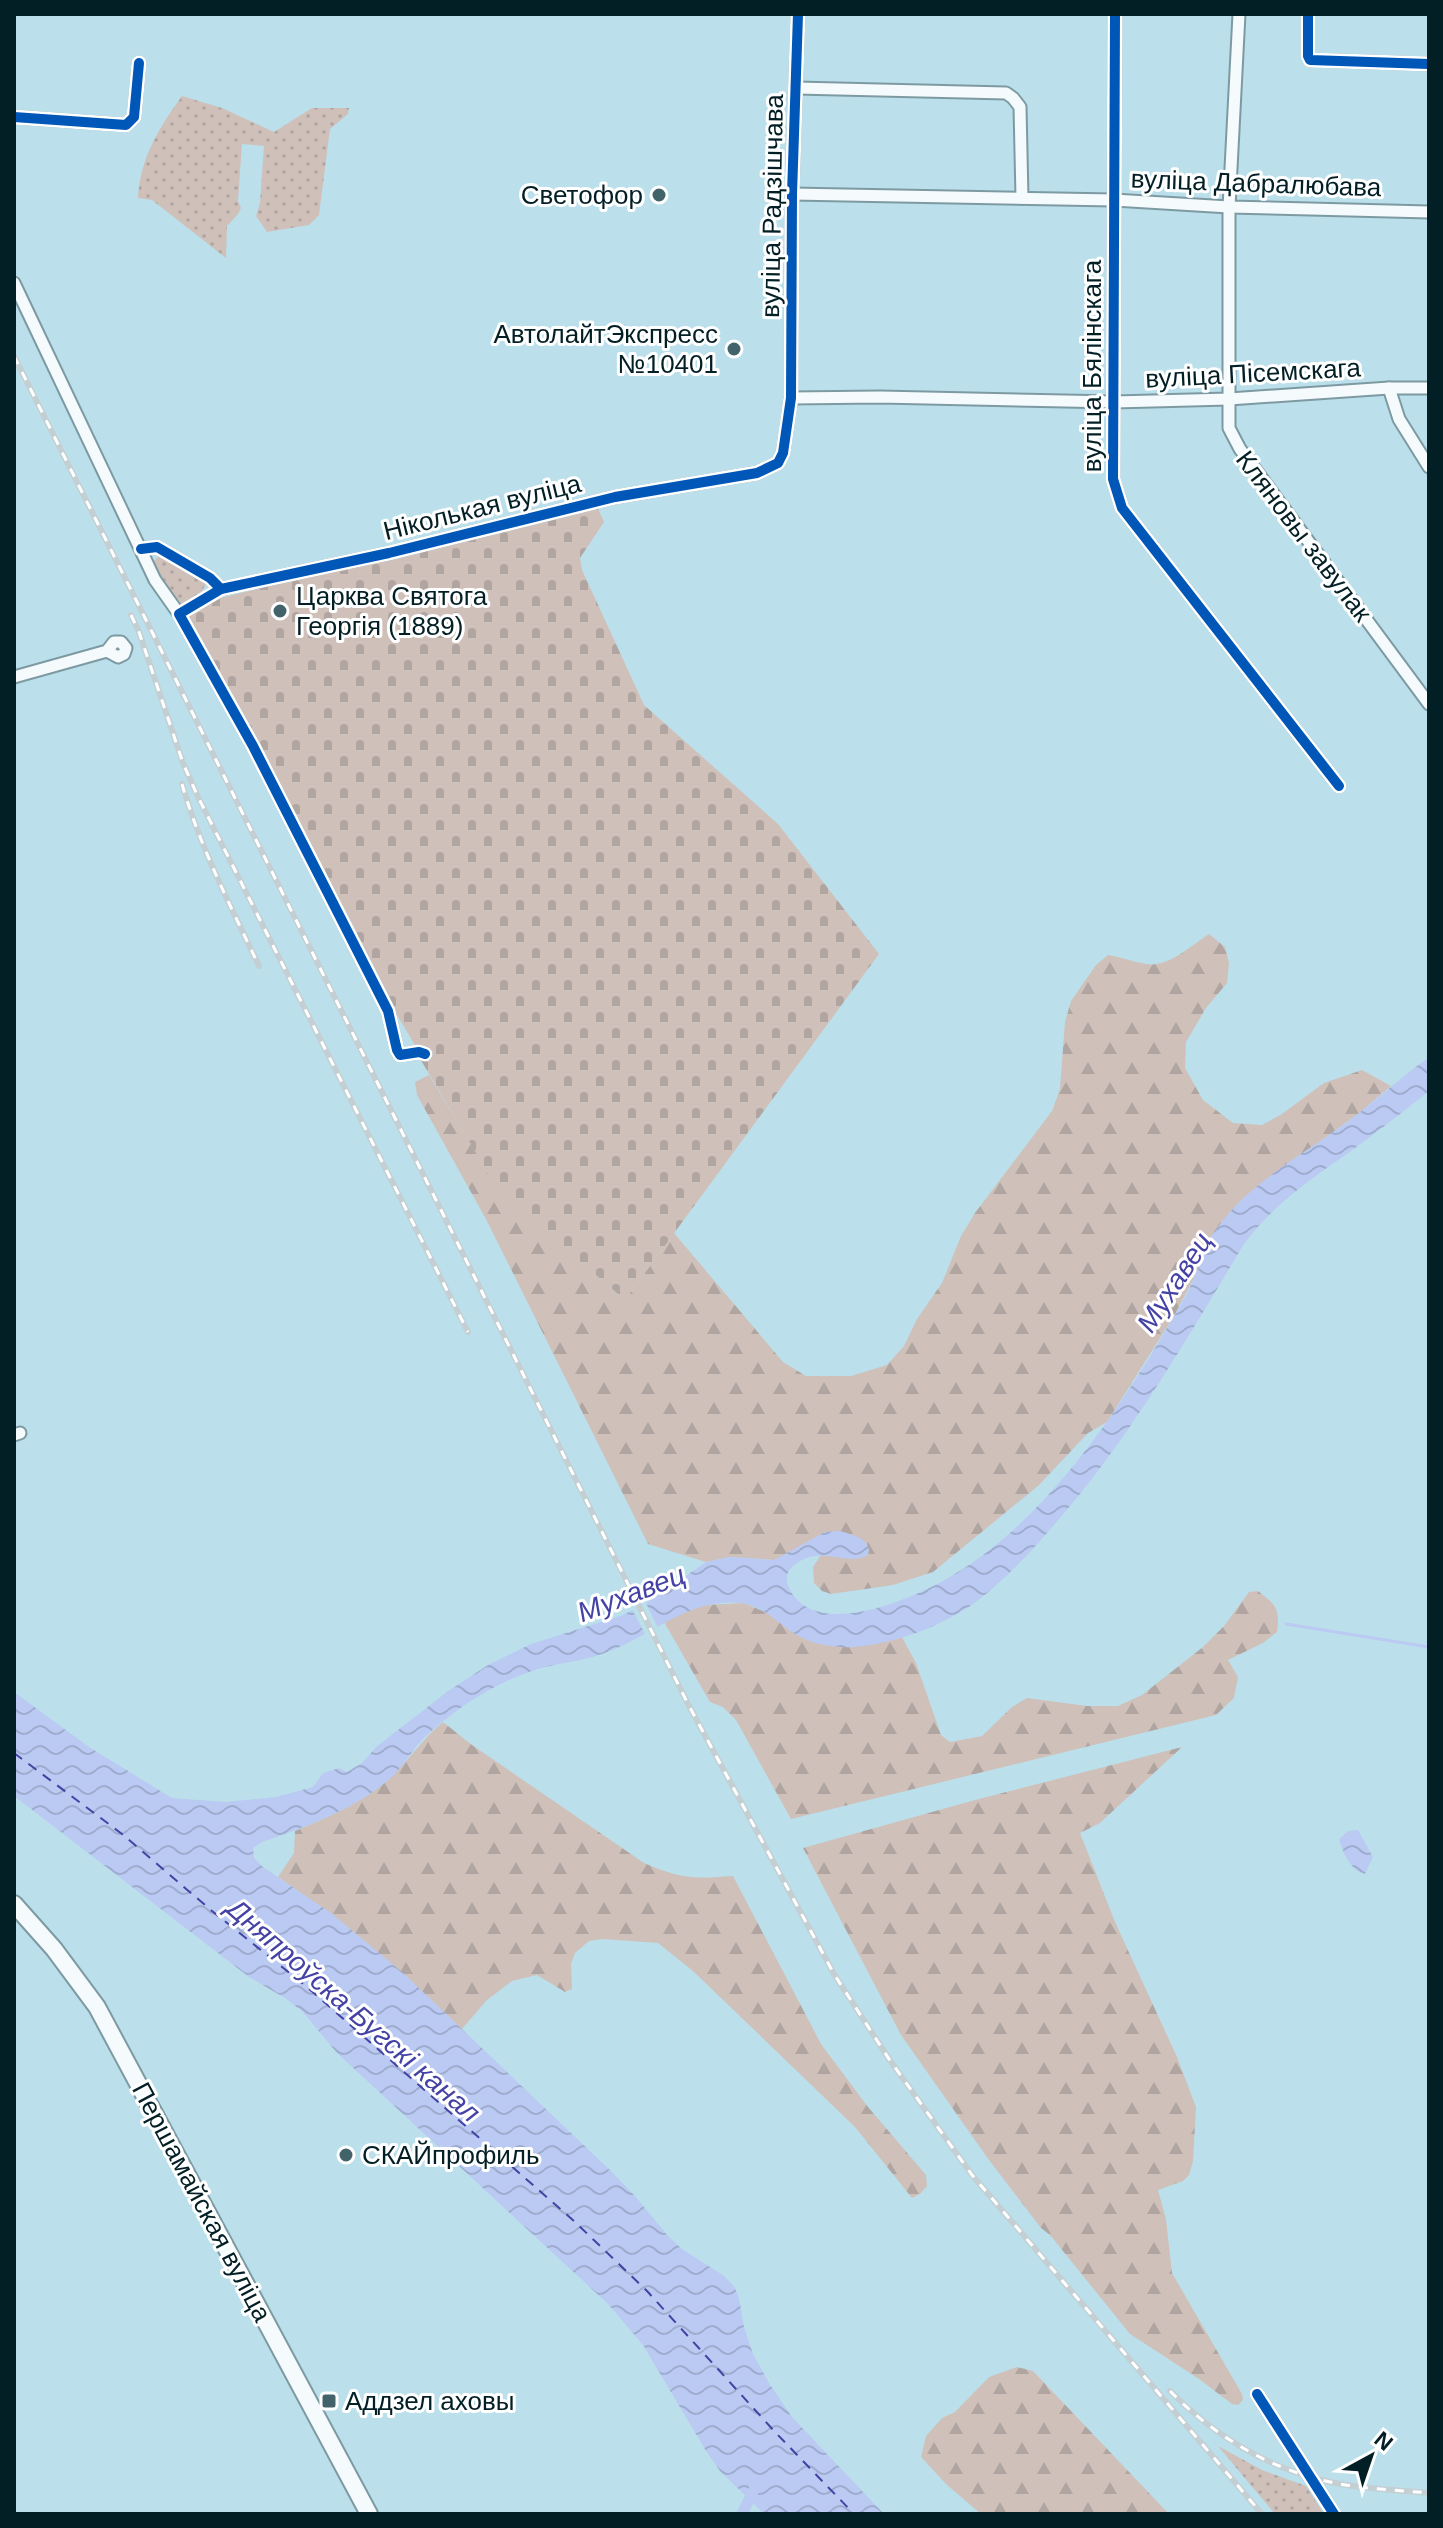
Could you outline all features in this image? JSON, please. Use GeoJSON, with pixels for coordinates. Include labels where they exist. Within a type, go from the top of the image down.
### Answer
{"type":"FeatureCollection","features":[{"type":"Feature","properties":{"kind":"main road","name":"Першамайская вуліца"},"geometry":{"type":"LineString","coordinates":[[14,1904],[54,1949],[97,2007],[369,2514]]}},
{"type":"Feature","properties":{"kind":"street","name":"вуліца Радзішчава"},"geometry":{"type":"LineString","coordinates":[[791,398],[792,194],[798,14]]}},
{"type":"Feature","properties":{"kind":"street","name":"вуліца Бялінскага"},"geometry":{"type":"LineString","coordinates":[[1115,14],[1113,479],[1122,508],[1339,786]]}},
{"type":"Feature","properties":{"kind":"street","name":"Кляновы завулак"},"geometry":{"type":"LineString","coordinates":[[1239,14],[1229,207],[1229,428],[1233,439],[1429,704]]}},
{"type":"Feature","properties":{"kind":"street"},"geometry":{"type":"LineString","coordinates":[[1308,14],[1310,60],[1429,64]]}},
{"type":"Feature","properties":{"kind":"street"},"geometry":{"type":"LineString","coordinates":[[14,117],[126,125],[134,117],[139,63]]}},
{"type":"Feature","properties":{"kind":"street"},"geometry":{"type":"LineString","coordinates":[[796,88],[1006,93],[1020,107],[1022,198]]}},
{"type":"Feature","properties":{"kind":"street","name":"вуліца Дабралюбава"},"geometry":{"type":"LineString","coordinates":[[792,194],[1114,200],[1229,207],[1429,212]]}},
{"type":"Feature","properties":{"kind":"street"},"geometry":{"type":"LineString","coordinates":[[14,283],[155,580],[179,614],[243,729],[388,1011],[397,1050],[400,1055],[425,1054]]}},
{"type":"Feature","properties":{"kind":"street"},"geometry":{"type":"LineString","coordinates":[[1389,388],[1399,419],[1429,467]]}},
{"type":"Feature","properties":{"kind":"street","name":"вуліца Пісемскага"},"geometry":{"type":"LineString","coordinates":[[791,398],[1114,402],[1429,388]]}},
{"type":"Feature","properties":{"kind":"street","name":"Ніколькая вуліца"},"geometry":{"type":"LineString","coordinates":[[179,614],[221,589],[389,553],[615,497],[757,473],[778,463],[783,453],[791,398]]}},
{"type":"Feature","properties":{"kind":"street"},"geometry":{"type":"LineString","coordinates":[[141,549],[157,547],[210,578],[221,589]]}},
{"type":"Feature","properties":{"kind":"street"},"geometry":{"type":"LineString","coordinates":[[14,677],[107,651]]}},
{"type":"Feature","properties":{"kind":"street"},"geometry":{"type":"LineString","coordinates":[[1257,2394],[1334,2514]]}},
{"type":"Feature","properties":{"kind":"green space"},"geometry":{"type":"Polygon","coordinates":[[[182,96],[222,108],[274,132],[312,108],[349,108],[348,114],[330,129],[319,215],[309,225],[267,232],[256,216],[260,203],[264,146],[242,144],[238,201],[241,208],[227,226],[226,258],[152,200],[138,198],[142,170],[152,144],[182,96]]]}},
{"type":"Feature","properties":{"kind":"green space"},"geometry":{"type":"Polygon","coordinates":[[[597,506],[604,522],[580,558],[582,570],[644,705],[778,824],[879,954],[625,1300],[498,1190],[422,1062],[188,614],[204,602],[597,506]]]}},
{"type":"Feature","properties":{"kind":"green space"},"geometry":{"type":"Polygon","coordinates":[[[160,555],[207,582],[195,599],[176,605],[152,563],[160,555]]]}},
{"type":"Feature","properties":{"kind":"green space"},"geometry":{"type":"Polygon","coordinates":[[[1209,934],[1225,947],[1229,963],[1227,983],[1206,1008],[1186,1042],[1185,1068],[1203,1100],[1233,1123],[1262,1125],[1324,1083],[1362,1070],[1391,1086],[1230,1212],[1208,1241],[1195,1276],[1174,1316],[1107,1422],[1088,1433],[1039,1485],[933,1572],[893,1585],[831,1594],[822,1591],[814,1583],[813,1567],[821,1555],[833,1555],[801,1545],[774,1560],[730,1557],[706,1562],[648,1544],[487,1221],[417,1095],[415,1082],[429,1075],[499,1190],[625,1300],[674,1233],[783,1362],[806,1376],[851,1376],[887,1365],[904,1346],[917,1319],[942,1283],[961,1236],[975,1213],[1052,1111],[1060,1089],[1065,1022],[1071,1001],[1096,965],[1108,955],[1146,964],[1163,963],[1209,934]]]}},
{"type":"Feature","properties":{"kind":"green space"},"geometry":{"type":"Polygon","coordinates":[[[1258,1591],[1275,1608],[1277,1632],[1263,1643],[1228,1660],[1238,1677],[1234,1698],[1216,1715],[791,1819],[736,1720],[723,1707],[710,1702],[664,1622],[705,1605],[744,1603],[770,1614],[782,1624],[838,1647],[876,1644],[902,1637],[916,1663],[941,1735],[950,1742],[982,1736],[1012,1707],[1027,1698],[1087,1706],[1118,1706],[1142,1695],[1203,1647],[1224,1626],[1249,1592],[1258,1591]]]}},
{"type":"Feature","properties":{"kind":"green space"},"geometry":{"type":"Polygon","coordinates":[[[443,1722],[644,1863],[688,1877],[733,1876],[821,2044],[868,2107],[926,2175],[927,2186],[920,2194],[912,2198],[855,2127],[693,1971],[658,1943],[589,1941],[575,1953],[571,1964],[572,1989],[565,1992],[537,1975],[512,1981],[487,2000],[462,2029],[373,1949],[278,1877],[294,1853],[295,1831],[370,1794],[399,1769],[443,1722]]]}},
{"type":"Feature","properties":{"kind":"green space"},"geometry":{"type":"Polygon","coordinates":[[[1182,1747],[1100,1823],[1080,1833],[1115,1922],[1177,2057],[1196,2107],[1193,2161],[1189,2175],[1183,2181],[1158,2190],[1166,2219],[1172,2273],[1242,2394],[1243,2400],[1238,2405],[1232,2404],[1130,2334],[1041,2228],[901,2035],[803,1848],[1182,1747]]]}},
{"type":"Feature","properties":{"kind":"green space"},"geometry":{"type":"Polygon","coordinates":[[[1017,2367],[1033,2371],[1169,2514],[981,2514],[947,2485],[921,2457],[926,2436],[989,2377],[1017,2367]]]}},
{"type":"Feature","properties":{"kind":"green space"},"geometry":{"type":"Polygon","coordinates":[[[1218,2446],[1262,2470],[1306,2486],[1324,2514],[1275,2514],[1218,2446]]]}},
{"type":"Feature","properties":{"kind":"water","name":"Дняпроўска-Бугскі канал"},"geometry":{"type":"Polygon","coordinates":[[[1429,1057],[1429,1091],[1301,1187],[1277,1207],[1244,1244],[1155,1389],[1082,1492],[1005,1577],[973,1604],[917,1633],[886,1642],[848,1647],[809,1641],[749,1605],[721,1603],[703,1606],[669,1620],[620,1647],[538,1669],[486,1692],[434,1729],[391,1777],[358,1802],[253,1848],[254,1858],[263,1867],[331,1913],[402,1972],[611,2171],[668,2236],[734,2286],[753,2354],[769,2383],[792,2417],[884,2514],[764,2514],[720,2471],[643,2345],[608,2304],[337,2053],[302,2011],[249,1977],[14,1796],[14,1692],[89,1747],[172,1798],[225,1802],[276,1797],[313,1787],[323,1773],[339,1768],[347,1772],[362,1763],[376,1747],[447,1692],[488,1665],[531,1644],[623,1615],[645,1604],[706,1562],[730,1557],[774,1560],[825,1532],[840,1531],[867,1544],[868,1555],[851,1559],[813,1556],[793,1566],[787,1582],[800,1603],[815,1611],[854,1613],[912,1596],[968,1565],[1007,1536],[1075,1464],[1160,1340],[1189,1290],[1212,1236],[1231,1211],[1265,1180],[1358,1114],[1429,1057]]]}},
{"type":"Feature","properties":{"kind":"water"},"geometry":{"type":"Polygon","coordinates":[[[1358,1830],[1373,1857],[1365,1874],[1351,1865],[1339,1839],[1348,1831],[1358,1830]]]}},
{"type":"Feature","properties":{"kind":"pier"},"geometry":{"type":"Polygon","coordinates":[[[644,1599],[659,1630],[647,1638],[631,1607],[644,1599]]]}},
{"type":"Feature","properties":{"kind":"waterway"},"geometry":{"type":"LineString","coordinates":[[1286,1624],[1429,1647]]}},
{"type":"Feature","properties":{"kind":"waterway"},"geometry":{"type":"LineString","coordinates":[[742,2514],[755,2488]]}},
{"type":"Feature","properties":{"kind":"ferry route"},"geometry":{"type":"LineString","coordinates":[[14,1753],[122,1834],[307,1987],[574,2221],[647,2291],[854,2514]]}},
{"type":"Feature","properties":{"kind":"railway"},"geometry":{"type":"LineString","coordinates":[[14,356],[688,1704],[834,1974],[889,2059],[972,2175],[1262,2514]]}},
{"type":"Feature","properties":{"kind":"railway"},"geometry":{"type":"LineString","coordinates":[[131,615],[198,797],[468,1332]]}},
{"type":"Feature","properties":{"kind":"railway"},"geometry":{"type":"LineString","coordinates":[[182,784],[207,854],[259,966]]}},
{"type":"Feature","properties":{"kind":"railway"},"geometry":{"type":"LineString","coordinates":[[1170,2391],[1223,2436],[1285,2468],[1342,2484],[1429,2493]]}},
{"type":"Feature","properties":{"kind":"cycle path"},"geometry":{"type":"LineString","coordinates":[[141,549],[157,547],[210,578],[221,589],[389,553],[615,497],[757,473],[778,463],[783,453],[791,398],[792,194],[798,14]]}},
{"type":"Feature","properties":{"kind":"cycle path"},"geometry":{"type":"LineString","coordinates":[[1115,14],[1113,479],[1122,508],[1339,786]]}},
{"type":"Feature","properties":{"kind":"cycle path"},"geometry":{"type":"LineString","coordinates":[[1308,14],[1310,60],[1429,64]]}},
{"type":"Feature","properties":{"kind":"cycle path"},"geometry":{"type":"LineString","coordinates":[[14,117],[126,125],[134,117],[139,63]]}},
{"type":"Feature","properties":{"kind":"cycle path"},"geometry":{"type":"LineString","coordinates":[[221,589],[179,614],[253,746],[388,1011],[397,1050],[400,1055],[425,1054]]}},
{"type":"Feature","properties":{"kind":"cycle path"},"geometry":{"type":"LineString","coordinates":[[1257,2394],[1334,2514]]}},
{"type":"Feature","properties":{"kind":"place","name":"Светофор"},"geometry":{"type":"Point","coordinates":[659,195]}},
{"type":"Feature","properties":{"kind":"place","name":"АвтолайтЭкспресс №10401"},"geometry":{"type":"Point","coordinates":[734,349]}},
{"type":"Feature","properties":{"kind":"place","name":"Царква Святога Георгія (1889)"},"geometry":{"type":"Point","coordinates":[280,611]}},
{"type":"Feature","properties":{"kind":"place","name":"СКАЙпрофиль"},"geometry":{"type":"Point","coordinates":[346,2155]}},
{"type":"Feature","properties":{"kind":"place","name":"Аддзел аховы"},"geometry":{"type":"Point","coordinates":[329,2401]}},
{"type":"Feature","properties":{"kind":"water label","name":"Мухавец"},"geometry":{"type":"Point","coordinates":[1174,1282]}},
{"type":"Feature","properties":{"kind":"water label","name":"Мухавец"},"geometry":{"type":"Point","coordinates":[631,1593]}}]}
